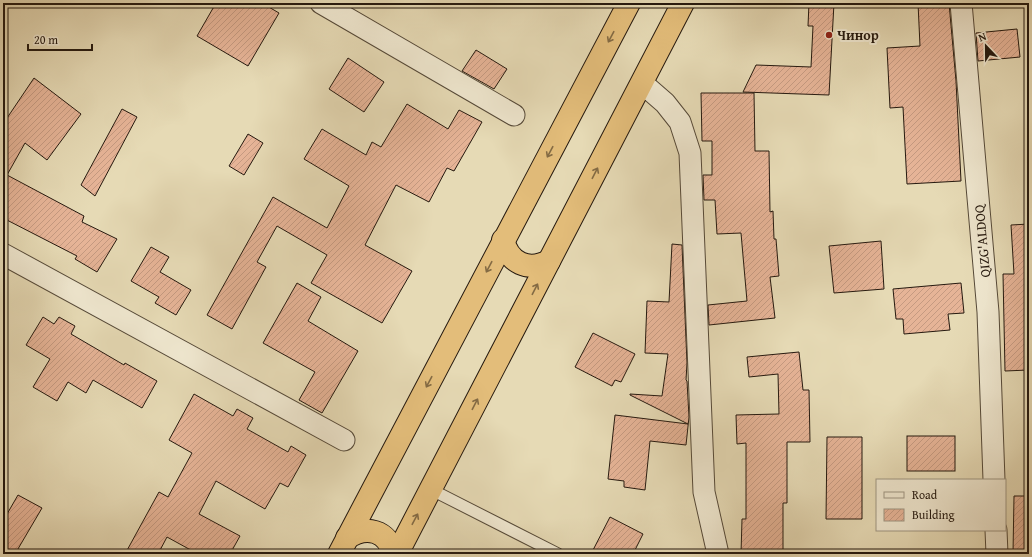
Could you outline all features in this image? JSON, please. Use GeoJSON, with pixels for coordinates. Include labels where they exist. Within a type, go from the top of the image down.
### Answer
{"type":"FeatureCollection","features":[{"type":"Feature","properties":{"kind":"highway"},"geometry":{"type":"LineString","coordinates":[[343,546],[629,3]]}},
{"type":"Feature","properties":{"kind":"highway"},"geometry":{"type":"LineString","coordinates":[[397,554],[683,3]]}},
{"type":"Feature","properties":{"kind":"highway"},"geometry":{"type":"LineString","coordinates":[[503,240],[509,254],[520,263],[535,266],[549,261]]}},
{"type":"Feature","properties":{"kind":"highway"},"geometry":{"type":"LineString","coordinates":[[343,546],[354,533],[372,531],[380,534],[386,539],[391,546],[393,554]]}},
{"type":"Feature","properties":{"kind":"street"},"geometry":{"type":"LineString","coordinates":[[321,3],[514,114]]}},
{"type":"Feature","properties":{"kind":"street","name":"QIZG'ALDOQ"},"geometry":{"type":"LineString","coordinates":[[961,3],[988,312],[994,479]]}},
{"type":"Feature","properties":{"kind":"street"},"geometry":{"type":"LineString","coordinates":[[642,83],[665,103],[680,122],[690,152],[704,492],[718,554]]}},
{"type":"Feature","properties":{"kind":"street"},"geometry":{"type":"LineString","coordinates":[[3,254],[344,440]]}},
{"type":"Feature","properties":{"kind":"street"},"geometry":{"type":"LineString","coordinates":[[996,531],[997,554]]}},
{"type":"Feature","properties":{"kind":"lane"},"geometry":{"type":"LineString","coordinates":[[430,490],[558,554]]}},
{"type":"Feature","properties":{"kind":"building"},"geometry":{"type":"Polygon","coordinates":[[[216,3],[262,3],[279,13],[248,66],[197,36],[216,3]]]}},
{"type":"Feature","properties":{"kind":"building"},"geometry":{"type":"Polygon","coordinates":[[[809,3],[834,3],[829,95],[743,92],[756,65],[811,67],[813,26],[808,26],[809,3]]]}},
{"type":"Feature","properties":{"kind":"building"},"geometry":{"type":"Polygon","coordinates":[[[918,3],[949,3],[956,81],[961,181],[907,184],[903,107],[890,108],[887,48],[920,46],[918,3]]]}},
{"type":"Feature","properties":{"kind":"building"},"geometry":{"type":"Polygon","coordinates":[[[1017,29],[1020,57],[978,61],[976,33],[1017,29]]]}},
{"type":"Feature","properties":{"kind":"building"},"geometry":{"type":"Polygon","coordinates":[[[476,50],[507,69],[494,89],[462,71],[476,50]]]}},
{"type":"Feature","properties":{"kind":"building"},"geometry":{"type":"Polygon","coordinates":[[[348,58],[384,82],[364,112],[329,89],[348,58]]]}},
{"type":"Feature","properties":{"kind":"building"},"geometry":{"type":"Polygon","coordinates":[[[34,78],[81,114],[47,160],[25,143],[7,175],[84,216],[82,222],[117,239],[97,272],[75,259],[77,256],[3,218],[3,124],[34,78]]]}},
{"type":"Feature","properties":{"kind":"building"},"geometry":{"type":"Polygon","coordinates":[[[701,93],[754,93],[755,151],[769,151],[770,212],[773,211],[774,239],[776,239],[779,276],[770,277],[775,318],[709,325],[708,305],[747,301],[741,233],[717,234],[715,200],[704,200],[703,175],[712,175],[712,141],[702,141],[701,93]]]}},
{"type":"Feature","properties":{"kind":"building"},"geometry":{"type":"Polygon","coordinates":[[[407,104],[448,129],[459,110],[482,122],[454,171],[447,168],[429,202],[396,185],[365,245],[412,271],[382,323],[311,283],[327,255],[277,226],[257,262],[266,267],[232,329],[207,315],[273,197],[327,228],[349,186],[304,159],[322,129],[366,155],[372,142],[381,147],[407,104]]]}},
{"type":"Feature","properties":{"kind":"building"},"geometry":{"type":"Polygon","coordinates":[[[122,109],[137,117],[95,196],[81,185],[122,109]]]}},
{"type":"Feature","properties":{"kind":"building"},"geometry":{"type":"Polygon","coordinates":[[[248,134],[263,143],[244,175],[229,166],[248,134]]]}},
{"type":"Feature","properties":{"kind":"building"},"geometry":{"type":"Polygon","coordinates":[[[1029,224],[1029,370],[1005,371],[1003,274],[1014,274],[1011,225],[1029,224]]]}},
{"type":"Feature","properties":{"kind":"building"},"geometry":{"type":"Polygon","coordinates":[[[881,241],[884,289],[834,293],[829,246],[881,241]]]}},
{"type":"Feature","properties":{"kind":"building"},"geometry":{"type":"Polygon","coordinates":[[[672,244],[682,245],[687,363],[686,380],[689,417],[686,445],[650,441],[645,490],[624,487],[624,481],[608,479],[615,415],[688,424],[630,395],[662,396],[668,354],[645,353],[647,301],[669,302],[672,244]]]}},
{"type":"Feature","properties":{"kind":"building"},"geometry":{"type":"Polygon","coordinates":[[[151,247],[169,257],[160,272],[191,290],[176,315],[155,303],[159,297],[131,281],[151,247]]]}},
{"type":"Feature","properties":{"kind":"building"},"geometry":{"type":"Polygon","coordinates":[[[297,283],[321,297],[308,321],[358,351],[322,413],[299,400],[315,372],[263,343],[297,283]]]}},
{"type":"Feature","properties":{"kind":"building"},"geometry":{"type":"Polygon","coordinates":[[[961,283],[964,313],[948,314],[950,330],[904,334],[903,319],[896,319],[893,289],[961,283]]]}},
{"type":"Feature","properties":{"kind":"building"},"geometry":{"type":"Polygon","coordinates":[[[43,317],[54,324],[59,317],[75,326],[71,334],[124,365],[125,363],[157,381],[142,408],[93,380],[86,393],[68,382],[57,401],[33,387],[50,359],[26,345],[43,317]]]}},
{"type":"Feature","properties":{"kind":"building"},"geometry":{"type":"Polygon","coordinates":[[[593,333],[635,354],[621,382],[615,380],[612,386],[575,367],[593,333]]]}},
{"type":"Feature","properties":{"kind":"building"},"geometry":{"type":"Polygon","coordinates":[[[799,352],[803,390],[809,390],[810,442],[787,442],[787,503],[783,503],[783,554],[741,554],[742,519],[746,519],[746,443],[737,444],[736,415],[779,414],[778,374],[749,377],[747,357],[799,352]]]}},
{"type":"Feature","properties":{"kind":"building"},"geometry":{"type":"Polygon","coordinates":[[[194,394],[233,416],[237,409],[253,418],[247,429],[288,452],[291,446],[306,455],[288,487],[280,483],[265,509],[216,481],[199,514],[240,536],[230,554],[198,554],[167,537],[158,554],[125,554],[159,492],[168,497],[192,453],[169,440],[194,394]]]}},
{"type":"Feature","properties":{"kind":"building"},"geometry":{"type":"Polygon","coordinates":[[[907,436],[955,436],[955,471],[907,471],[907,436]]]}},
{"type":"Feature","properties":{"kind":"building"},"geometry":{"type":"Polygon","coordinates":[[[827,437],[862,437],[862,519],[826,519],[827,437]]]}},
{"type":"Feature","properties":{"kind":"building"},"geometry":{"type":"Polygon","coordinates":[[[18,495],[42,508],[15,554],[3,554],[3,521],[18,495]]]}},
{"type":"Feature","properties":{"kind":"building"},"geometry":{"type":"Polygon","coordinates":[[[1014,496],[1029,496],[1029,554],[1013,554],[1014,496]]]}},
{"type":"Feature","properties":{"kind":"building"},"geometry":{"type":"Polygon","coordinates":[[[610,517],[643,534],[633,554],[591,554],[610,517]]]}},
{"type":"Feature","properties":{"kind":"place","name":"Чинор"},"geometry":{"type":"Point","coordinates":[829,35]}}]}
